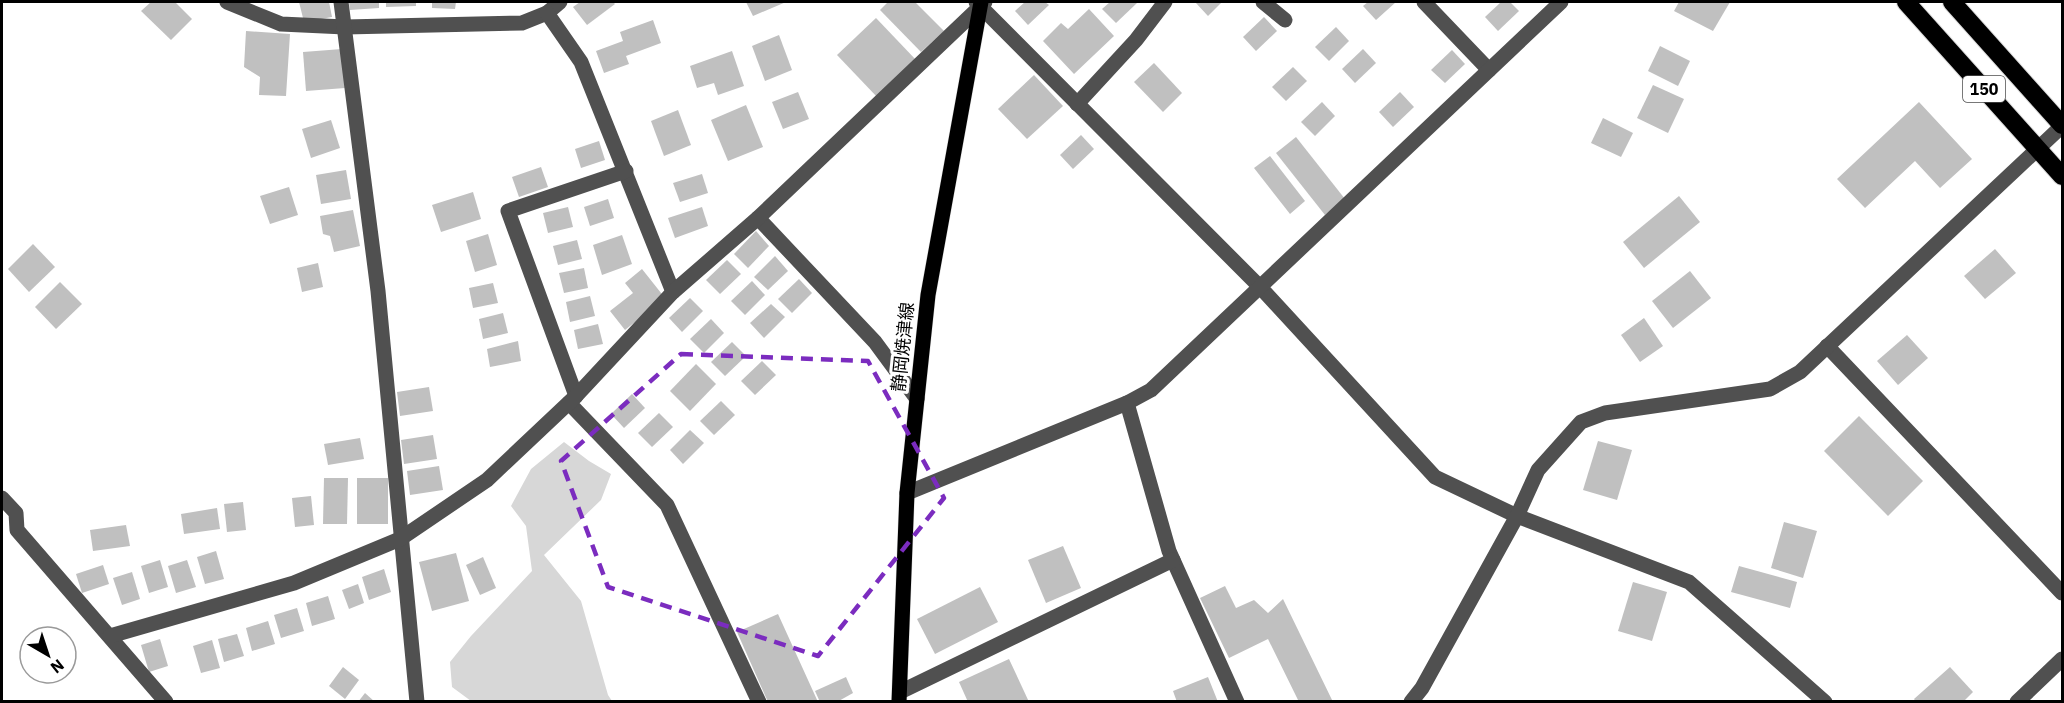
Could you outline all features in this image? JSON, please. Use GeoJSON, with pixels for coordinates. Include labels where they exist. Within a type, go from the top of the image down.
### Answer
{"type":"FeatureCollection","features":[{"type":"Feature","properties":{"kind":"highway","name":"150"},"geometry":{"type":"LineString","coordinates":[[1906,2],[2062,176]]}},
{"type":"Feature","properties":{"kind":"highway","name":"150"},"geometry":{"type":"LineString","coordinates":[[1952,2],[2062,125]]}},
{"type":"Feature","properties":{"kind":"main road","name":"静岡焼津線"},"geometry":{"type":"LineString","coordinates":[[900,699],[907,493],[928,295],[980,3]]}},
{"type":"Feature","properties":{"kind":"street"},"geometry":{"type":"LineString","coordinates":[[227,2],[280,24],[345,27],[522,23],[547,13],[560,2]]}},
{"type":"Feature","properties":{"kind":"street"},"geometry":{"type":"LineString","coordinates":[[341,2],[378,291],[417,702]]}},
{"type":"Feature","properties":{"kind":"street"},"geometry":{"type":"LineString","coordinates":[[1077,104],[1136,40],[1165,2]]}},
{"type":"Feature","properties":{"kind":"street"},"geometry":{"type":"LineString","coordinates":[[1263,2],[1285,20]]}},
{"type":"Feature","properties":{"kind":"street"},"geometry":{"type":"LineString","coordinates":[[1424,2],[1489,70]]}},
{"type":"Feature","properties":{"kind":"street"},"geometry":{"type":"LineString","coordinates":[[907,493],[1127,403],[1151,390],[1561,2]]}},
{"type":"Feature","properties":{"kind":"street"},"geometry":{"type":"LineString","coordinates":[[110,636],[294,582],[400,539],[487,480],[572,399],[673,292],[758,218],[980,3],[1077,104],[1261,288],[1436,477],[1516,516],[1689,582],[1825,702]]}},
{"type":"Feature","properties":{"kind":"street"},"geometry":{"type":"LineString","coordinates":[[547,13],[581,62],[673,292]]}},
{"type":"Feature","properties":{"kind":"street"},"geometry":{"type":"LineString","coordinates":[[1411,702],[1422,687],[1516,516],[1538,470],[1581,422],[1605,413],[1770,389],[1800,372],[2062,125]]}},
{"type":"Feature","properties":{"kind":"street"},"geometry":{"type":"LineString","coordinates":[[626,171],[508,212],[572,399],[668,505],[759,702]]}},
{"type":"Feature","properties":{"kind":"street"},"geometry":{"type":"LineString","coordinates":[[758,218],[875,342],[917,399]]}},
{"type":"Feature","properties":{"kind":"street"},"geometry":{"type":"LineString","coordinates":[[1827,346],[2062,593]]}},
{"type":"Feature","properties":{"kind":"street"},"geometry":{"type":"LineString","coordinates":[[1127,403],[1169,551],[1237,702]]}},
{"type":"Feature","properties":{"kind":"street"},"geometry":{"type":"LineString","coordinates":[[2,498],[16,513],[17,530],[166,702]]}},
{"type":"Feature","properties":{"kind":"street"},"geometry":{"type":"LineString","coordinates":[[900,699],[1173,560]]}},
{"type":"Feature","properties":{"kind":"street"},"geometry":{"type":"LineString","coordinates":[[2017,702],[2062,659]]}},
{"type":"Feature","properties":{"kind":"highlighted area"},"geometry":{"type":"Polygon","coordinates":[[[681,354],[868,361],[944,498],[818,656],[608,587],[561,461],[681,354]]]}},
{"type":"Feature","properties":{"kind":"shaded area"},"geometry":{"type":"Polygon","coordinates":[[[564,442],[611,474],[601,500],[544,555],[581,601],[608,695],[612,701],[471,701],[452,687],[450,662],[471,636],[532,571],[526,526],[511,506],[531,469],[564,442]]]}},
{"type":"Feature","properties":{"kind":"building"},"geometry":{"type":"Polygon","coordinates":[[[151,2],[175,2],[192,19],[171,40],[141,11],[151,2]]]}},
{"type":"Feature","properties":{"kind":"building"},"geometry":{"type":"Polygon","coordinates":[[[299,2],[329,2],[332,17],[304,22],[299,2]]]}},
{"type":"Feature","properties":{"kind":"building"},"geometry":{"type":"Polygon","coordinates":[[[349,2],[379,2],[379,8],[350,10],[349,2]]]}},
{"type":"Feature","properties":{"kind":"building"},"geometry":{"type":"Polygon","coordinates":[[[386,2],[416,2],[416,6],[386,7],[386,2]]]}},
{"type":"Feature","properties":{"kind":"building"},"geometry":{"type":"Polygon","coordinates":[[[432,2],[456,2],[455,9],[432,8],[432,2]]]}},
{"type":"Feature","properties":{"kind":"building"},"geometry":{"type":"Polygon","coordinates":[[[580,2],[613,2],[615,4],[587,25],[573,7],[580,2]]]}},
{"type":"Feature","properties":{"kind":"building"},"geometry":{"type":"Polygon","coordinates":[[[746,2],[786,2],[753,16],[746,2]]]}},
{"type":"Feature","properties":{"kind":"building"},"geometry":{"type":"Polygon","coordinates":[[[888,2],[915,2],[944,31],[921,52],[880,10],[888,2]]]}},
{"type":"Feature","properties":{"kind":"building"},"geometry":{"type":"Polygon","coordinates":[[[1025,2],[1045,2],[1049,5],[1028,25],[1015,11],[1025,2]]]}},
{"type":"Feature","properties":{"kind":"building"},"geometry":{"type":"Polygon","coordinates":[[[1110,2],[1137,3],[1116,23],[1102,9],[1110,2]]]}},
{"type":"Feature","properties":{"kind":"building"},"geometry":{"type":"Polygon","coordinates":[[[1195,2],[1222,2],[1208,16],[1195,2]]]}},
{"type":"Feature","properties":{"kind":"building"},"geometry":{"type":"Polygon","coordinates":[[[1368,2],[1396,2],[1376,20],[1363,6],[1368,2]]]}},
{"type":"Feature","properties":{"kind":"building"},"geometry":{"type":"Polygon","coordinates":[[[1501,2],[1510,2],[1519,11],[1498,31],[1485,17],[1501,2]]]}},
{"type":"Feature","properties":{"kind":"building"},"geometry":{"type":"Polygon","coordinates":[[[1679,2],[1730,2],[1713,31],[1674,11],[1679,2]]]}},
{"type":"Feature","properties":{"kind":"building"},"geometry":{"type":"Polygon","coordinates":[[[1089,9],[1114,36],[1074,74],[1043,41],[1061,23],[1068,29],[1089,9]]]}},
{"type":"Feature","properties":{"kind":"building"},"geometry":{"type":"Polygon","coordinates":[[[1264,17],[1277,31],[1256,51],[1243,37],[1264,17]]]}},
{"type":"Feature","properties":{"kind":"building"},"geometry":{"type":"Polygon","coordinates":[[[876,18],[917,61],[878,98],[837,55],[876,18]]]}},
{"type":"Feature","properties":{"kind":"building"},"geometry":{"type":"Polygon","coordinates":[[[653,20],[661,43],[626,56],[629,64],[604,73],[596,51],[623,41],[620,32],[653,20]]]}},
{"type":"Feature","properties":{"kind":"building"},"geometry":{"type":"Polygon","coordinates":[[[1336,27],[1349,41],[1329,61],[1315,47],[1336,27]]]}},
{"type":"Feature","properties":{"kind":"building"},"geometry":{"type":"Polygon","coordinates":[[[246,31],[290,34],[286,96],[259,95],[260,77],[244,67],[246,31]]]}},
{"type":"Feature","properties":{"kind":"building"},"geometry":{"type":"Polygon","coordinates":[[[779,35],[792,70],[765,81],[752,46],[779,35]]]}},
{"type":"Feature","properties":{"kind":"building"},"geometry":{"type":"Polygon","coordinates":[[[1660,46],[1690,61],[1678,86],[1648,71],[1660,46]]]}},
{"type":"Feature","properties":{"kind":"building"},"geometry":{"type":"Polygon","coordinates":[[[342,49],[345,88],[306,91],[303,52],[342,49]]]}},
{"type":"Feature","properties":{"kind":"building"},"geometry":{"type":"Polygon","coordinates":[[[1363,49],[1376,63],[1355,83],[1342,69],[1363,49]]]}},
{"type":"Feature","properties":{"kind":"building"},"geometry":{"type":"Polygon","coordinates":[[[1452,50],[1465,64],[1445,83],[1431,70],[1452,50]]]}},
{"type":"Feature","properties":{"kind":"building"},"geometry":{"type":"Polygon","coordinates":[[[732,51],[744,86],[718,95],[714,83],[697,88],[690,66],[732,51]]]}},
{"type":"Feature","properties":{"kind":"building"},"geometry":{"type":"Polygon","coordinates":[[[1154,63],[1182,93],[1163,112],[1134,82],[1154,63]]]}},
{"type":"Feature","properties":{"kind":"building"},"geometry":{"type":"Polygon","coordinates":[[[1293,67],[1307,81],[1286,101],[1272,87],[1293,67]]]}},
{"type":"Feature","properties":{"kind":"building"},"geometry":{"type":"Polygon","coordinates":[[[1034,75],[1063,106],[1027,139],[998,109],[1034,75]]]}},
{"type":"Feature","properties":{"kind":"building"},"geometry":{"type":"Polygon","coordinates":[[[1653,85],[1684,99],[1668,133],[1637,118],[1653,85]]]}},
{"type":"Feature","properties":{"kind":"building"},"geometry":{"type":"Polygon","coordinates":[[[798,92],[809,119],[783,129],[772,102],[798,92]]]}},
{"type":"Feature","properties":{"kind":"building"},"geometry":{"type":"Polygon","coordinates":[[[1400,92],[1414,107],[1393,127],[1379,112],[1400,92]]]}},
{"type":"Feature","properties":{"kind":"building"},"geometry":{"type":"Polygon","coordinates":[[[1322,102],[1335,116],[1315,136],[1301,122],[1322,102]]]}},
{"type":"Feature","properties":{"kind":"building"},"geometry":{"type":"Polygon","coordinates":[[[1919,102],[1972,159],[1940,188],[1915,161],[1865,208],[1837,179],[1919,102]]]}},
{"type":"Feature","properties":{"kind":"building"},"geometry":{"type":"Polygon","coordinates":[[[746,105],[763,147],[728,161],[711,120],[746,105]]]}},
{"type":"Feature","properties":{"kind":"building"},"geometry":{"type":"Polygon","coordinates":[[[678,110],[691,145],[664,156],[651,121],[678,110]]]}},
{"type":"Feature","properties":{"kind":"building"},"geometry":{"type":"Polygon","coordinates":[[[1603,118],[1633,133],[1621,157],[1591,143],[1603,118]]]}},
{"type":"Feature","properties":{"kind":"building"},"geometry":{"type":"Polygon","coordinates":[[[331,120],[340,148],[311,158],[302,129],[331,120]]]}},
{"type":"Feature","properties":{"kind":"building"},"geometry":{"type":"Polygon","coordinates":[[[1081,135],[1094,149],[1073,169],[1060,155],[1081,135]]]}},
{"type":"Feature","properties":{"kind":"building"},"geometry":{"type":"Polygon","coordinates":[[[1296,137],[1345,199],[1325,215],[1276,153],[1296,137]]]}},
{"type":"Feature","properties":{"kind":"building"},"geometry":{"type":"Polygon","coordinates":[[[599,141],[605,160],[581,168],[575,149],[599,141]]]}},
{"type":"Feature","properties":{"kind":"building"},"geometry":{"type":"Polygon","coordinates":[[[1270,156],[1305,201],[1290,214],[1254,168],[1270,156]]]}},
{"type":"Feature","properties":{"kind":"building"},"geometry":{"type":"Polygon","coordinates":[[[541,167],[548,187],[519,197],[512,177],[541,167]]]}},
{"type":"Feature","properties":{"kind":"building"},"geometry":{"type":"Polygon","coordinates":[[[346,170],[351,199],[321,204],[316,175],[346,170]]]}},
{"type":"Feature","properties":{"kind":"building"},"geometry":{"type":"Polygon","coordinates":[[[702,174],[708,193],[680,202],[673,183],[702,174]]]}},
{"type":"Feature","properties":{"kind":"building"},"geometry":{"type":"Polygon","coordinates":[[[289,187],[298,215],[270,224],[260,196],[289,187]]]}},
{"type":"Feature","properties":{"kind":"building"},"geometry":{"type":"Polygon","coordinates":[[[473,192],[481,219],[441,232],[432,205],[473,192]]]}},
{"type":"Feature","properties":{"kind":"building"},"geometry":{"type":"Polygon","coordinates":[[[1679,196],[1700,222],[1644,268],[1623,242],[1679,196]]]}},
{"type":"Feature","properties":{"kind":"building"},"geometry":{"type":"Polygon","coordinates":[[[608,199],[614,218],[590,226],[584,207],[608,199]]]}},
{"type":"Feature","properties":{"kind":"building"},"geometry":{"type":"Polygon","coordinates":[[[568,207],[573,227],[548,233],[543,213],[568,207]]]}},
{"type":"Feature","properties":{"kind":"building"},"geometry":{"type":"Polygon","coordinates":[[[702,207],[708,226],[675,238],[668,218],[702,207]]]}},
{"type":"Feature","properties":{"kind":"building"},"geometry":{"type":"Polygon","coordinates":[[[353,210],[360,246],[334,252],[330,236],[323,234],[320,216],[353,210]]]}},
{"type":"Feature","properties":{"kind":"building"},"geometry":{"type":"Polygon","coordinates":[[[756,231],[769,246],[748,268],[734,254],[756,231]]]}},
{"type":"Feature","properties":{"kind":"building"},"geometry":{"type":"Polygon","coordinates":[[[488,234],[497,265],[475,272],[466,241],[488,234]]]}},
{"type":"Feature","properties":{"kind":"building"},"geometry":{"type":"Polygon","coordinates":[[[622,235],[632,264],[602,275],[593,245],[622,235]]]}},
{"type":"Feature","properties":{"kind":"building"},"geometry":{"type":"Polygon","coordinates":[[[577,240],[582,259],[558,265],[553,246],[577,240]]]}},
{"type":"Feature","properties":{"kind":"building"},"geometry":{"type":"Polygon","coordinates":[[[33,244],[55,267],[29,292],[8,269],[33,244]]]}},
{"type":"Feature","properties":{"kind":"building"},"geometry":{"type":"Polygon","coordinates":[[[1995,249],[2016,273],[1985,299],[1964,276],[1995,249]]]}},
{"type":"Feature","properties":{"kind":"building"},"geometry":{"type":"Polygon","coordinates":[[[775,256],[788,271],[768,290],[754,277],[775,256]]]}},
{"type":"Feature","properties":{"kind":"building"},"geometry":{"type":"Polygon","coordinates":[[[727,260],[741,274],[720,294],[706,280],[727,260]]]}},
{"type":"Feature","properties":{"kind":"building"},"geometry":{"type":"Polygon","coordinates":[[[318,263],[323,287],[302,292],[297,268],[318,263]]]}},
{"type":"Feature","properties":{"kind":"building"},"geometry":{"type":"Polygon","coordinates":[[[584,268],[588,288],[564,293],[559,273],[584,268]]]}},
{"type":"Feature","properties":{"kind":"building"},"geometry":{"type":"Polygon","coordinates":[[[642,269],[665,298],[625,330],[610,311],[633,293],[625,283],[642,269]]]}},
{"type":"Feature","properties":{"kind":"building"},"geometry":{"type":"Polygon","coordinates":[[[1690,271],[1711,298],[1673,328],[1652,301],[1690,271]]]}},
{"type":"Feature","properties":{"kind":"building"},"geometry":{"type":"Polygon","coordinates":[[[799,279],[812,293],[792,313],[778,299],[799,279]]]}},
{"type":"Feature","properties":{"kind":"building"},"geometry":{"type":"Polygon","coordinates":[[[752,281],[765,295],[745,315],[731,301],[752,281]]]}},
{"type":"Feature","properties":{"kind":"building"},"geometry":{"type":"Polygon","coordinates":[[[60,282],[82,304],[56,329],[35,307],[60,282]]]}},
{"type":"Feature","properties":{"kind":"building"},"geometry":{"type":"Polygon","coordinates":[[[493,283],[498,303],[473,308],[469,288],[493,283]]]}},
{"type":"Feature","properties":{"kind":"building"},"geometry":{"type":"Polygon","coordinates":[[[590,296],[595,316],[570,322],[566,302],[590,296]]]}},
{"type":"Feature","properties":{"kind":"building"},"geometry":{"type":"Polygon","coordinates":[[[690,298],[703,311],[682,332],[669,318],[690,298]]]}},
{"type":"Feature","properties":{"kind":"building"},"geometry":{"type":"Polygon","coordinates":[[[771,304],[785,317],[764,338],[750,323],[771,304]]]}},
{"type":"Feature","properties":{"kind":"building"},"geometry":{"type":"Polygon","coordinates":[[[503,313],[508,333],[483,339],[479,319],[503,313]]]}},
{"type":"Feature","properties":{"kind":"building"},"geometry":{"type":"Polygon","coordinates":[[[1644,318],[1663,346],[1640,362],[1621,335],[1644,318]]]}},
{"type":"Feature","properties":{"kind":"building"},"geometry":{"type":"Polygon","coordinates":[[[711,319],[724,333],[704,353],[690,339],[711,319]]]}},
{"type":"Feature","properties":{"kind":"building"},"geometry":{"type":"Polygon","coordinates":[[[598,324],[603,344],[578,349],[574,330],[598,324]]]}},
{"type":"Feature","properties":{"kind":"building"},"geometry":{"type":"Polygon","coordinates":[[[1907,335],[1928,358],[1898,385],[1877,361],[1907,335]]]}},
{"type":"Feature","properties":{"kind":"building"},"geometry":{"type":"Polygon","coordinates":[[[518,341],[521,361],[490,367],[487,349],[518,341]]]}},
{"type":"Feature","properties":{"kind":"building"},"geometry":{"type":"Polygon","coordinates":[[[732,342],[746,356],[725,376],[711,362],[732,342]]]}},
{"type":"Feature","properties":{"kind":"building"},"geometry":{"type":"Polygon","coordinates":[[[762,361],[776,375],[755,395],[741,381],[762,361]]]}},
{"type":"Feature","properties":{"kind":"building"},"geometry":{"type":"Polygon","coordinates":[[[696,364],[716,384],[690,411],[670,391],[696,364]]]}},
{"type":"Feature","properties":{"kind":"building"},"geometry":{"type":"Polygon","coordinates":[[[429,387],[433,411],[400,416],[397,392],[429,387]]]}},
{"type":"Feature","properties":{"kind":"building"},"geometry":{"type":"Polygon","coordinates":[[[632,394],[645,408],[624,428],[611,414],[632,394]]]}},
{"type":"Feature","properties":{"kind":"building"},"geometry":{"type":"Polygon","coordinates":[[[721,401],[735,415],[714,435],[700,421],[721,401]]]}},
{"type":"Feature","properties":{"kind":"building"},"geometry":{"type":"Polygon","coordinates":[[[659,413],[673,427],[652,447],[638,433],[659,413]]]}},
{"type":"Feature","properties":{"kind":"building"},"geometry":{"type":"Polygon","coordinates":[[[1859,416],[1923,481],[1888,516],[1824,451],[1859,416]]]}},
{"type":"Feature","properties":{"kind":"building"},"geometry":{"type":"Polygon","coordinates":[[[690,430],[704,443],[683,464],[670,450],[690,430]]]}},
{"type":"Feature","properties":{"kind":"building"},"geometry":{"type":"Polygon","coordinates":[[[433,435],[437,459],[404,464],[401,440],[433,435]]]}},
{"type":"Feature","properties":{"kind":"building"},"geometry":{"type":"Polygon","coordinates":[[[360,438],[364,459],[328,465],[324,444],[360,438]]]}},
{"type":"Feature","properties":{"kind":"building"},"geometry":{"type":"Polygon","coordinates":[[[1598,441],[1632,450],[1617,500],[1583,490],[1598,441]]]}},
{"type":"Feature","properties":{"kind":"building"},"geometry":{"type":"Polygon","coordinates":[[[439,466],[443,490],[410,495],[407,471],[439,466]]]}},
{"type":"Feature","properties":{"kind":"building"},"geometry":{"type":"Polygon","coordinates":[[[324,478],[348,478],[347,524],[323,524],[324,478]]]}},
{"type":"Feature","properties":{"kind":"building"},"geometry":{"type":"Polygon","coordinates":[[[357,478],[388,478],[388,524],[357,524],[357,478]]]}},
{"type":"Feature","properties":{"kind":"building"},"geometry":{"type":"Polygon","coordinates":[[[311,496],[314,525],[295,527],[292,498],[311,496]]]}},
{"type":"Feature","properties":{"kind":"building"},"geometry":{"type":"Polygon","coordinates":[[[243,502],[246,530],[227,532],[224,504],[243,502]]]}},
{"type":"Feature","properties":{"kind":"building"},"geometry":{"type":"Polygon","coordinates":[[[217,508],[220,529],[184,534],[181,514],[217,508]]]}},
{"type":"Feature","properties":{"kind":"building"},"geometry":{"type":"Polygon","coordinates":[[[1784,522],[1817,531],[1803,578],[1771,568],[1784,522]]]}},
{"type":"Feature","properties":{"kind":"building"},"geometry":{"type":"Polygon","coordinates":[[[126,525],[130,546],[93,551],[90,530],[126,525]]]}},
{"type":"Feature","properties":{"kind":"building"},"geometry":{"type":"Polygon","coordinates":[[[1063,546],[1081,588],[1046,603],[1028,560],[1063,546]]]}},
{"type":"Feature","properties":{"kind":"building"},"geometry":{"type":"Polygon","coordinates":[[[216,551],[224,579],[205,584],[197,557],[216,551]]]}},
{"type":"Feature","properties":{"kind":"building"},"geometry":{"type":"Polygon","coordinates":[[[456,553],[469,601],[432,611],[419,562],[456,553]]]}},
{"type":"Feature","properties":{"kind":"building"},"geometry":{"type":"Polygon","coordinates":[[[483,557],[496,588],[480,595],[466,565],[483,557]]]}},
{"type":"Feature","properties":{"kind":"building"},"geometry":{"type":"Polygon","coordinates":[[[160,560],[168,587],[149,593],[141,566],[160,560]]]}},
{"type":"Feature","properties":{"kind":"building"},"geometry":{"type":"Polygon","coordinates":[[[187,560],[196,587],[176,593],[168,566],[187,560]]]}},
{"type":"Feature","properties":{"kind":"building"},"geometry":{"type":"Polygon","coordinates":[[[103,565],[109,584],[82,593],[76,574],[103,565]]]}},
{"type":"Feature","properties":{"kind":"building"},"geometry":{"type":"Polygon","coordinates":[[[1739,566],[1797,582],[1790,608],[1731,592],[1739,566]]]}},
{"type":"Feature","properties":{"kind":"building"},"geometry":{"type":"Polygon","coordinates":[[[384,569],[391,592],[369,600],[362,577],[384,569]]]}},
{"type":"Feature","properties":{"kind":"building"},"geometry":{"type":"Polygon","coordinates":[[[132,572],[140,599],[122,605],[113,578],[132,572]]]}},
{"type":"Feature","properties":{"kind":"building"},"geometry":{"type":"Polygon","coordinates":[[[1633,582],[1667,592],[1652,641],[1618,631],[1633,582]]]}},
{"type":"Feature","properties":{"kind":"building"},"geometry":{"type":"Polygon","coordinates":[[[358,584],[364,603],[349,609],[342,590],[358,584]]]}},
{"type":"Feature","properties":{"kind":"building"},"geometry":{"type":"Polygon","coordinates":[[[1225,586],[1236,608],[1254,600],[1268,613],[1283,599],[1333,702],[1299,702],[1268,639],[1229,658],[1200,598],[1225,586]]]}},
{"type":"Feature","properties":{"kind":"building"},"geometry":{"type":"Polygon","coordinates":[[[980,587],[998,622],[935,654],[917,619],[980,587]]]}},
{"type":"Feature","properties":{"kind":"building"},"geometry":{"type":"Polygon","coordinates":[[[328,596],[335,619],[312,626],[306,603],[328,596]]]}},
{"type":"Feature","properties":{"kind":"building"},"geometry":{"type":"Polygon","coordinates":[[[297,608],[304,631],[281,638],[274,615],[297,608]]]}},
{"type":"Feature","properties":{"kind":"building"},"geometry":{"type":"Polygon","coordinates":[[[778,614],[818,702],[768,702],[737,632],[778,614]]]}},
{"type":"Feature","properties":{"kind":"building"},"geometry":{"type":"Polygon","coordinates":[[[268,621],[275,644],[252,651],[246,628],[268,621]]]}},
{"type":"Feature","properties":{"kind":"building"},"geometry":{"type":"Polygon","coordinates":[[[237,634],[244,656],[224,662],[218,639],[237,634]]]}},
{"type":"Feature","properties":{"kind":"building"},"geometry":{"type":"Polygon","coordinates":[[[160,639],[168,666],[149,672],[141,645],[160,639]]]}},
{"type":"Feature","properties":{"kind":"building"},"geometry":{"type":"Polygon","coordinates":[[[212,640],[220,668],[201,673],[193,646],[212,640]]]}},
{"type":"Feature","properties":{"kind":"building"},"geometry":{"type":"Polygon","coordinates":[[[1009,659],[1029,702],[968,702],[959,682],[1009,659]]]}},
{"type":"Feature","properties":{"kind":"building"},"geometry":{"type":"Polygon","coordinates":[[[343,667],[359,680],[345,699],[329,686],[343,667]]]}},
{"type":"Feature","properties":{"kind":"building"},"geometry":{"type":"Polygon","coordinates":[[[1950,667],[1973,692],[1963,702],[1916,702],[1914,699],[1950,667]]]}},
{"type":"Feature","properties":{"kind":"building"},"geometry":{"type":"Polygon","coordinates":[[[846,677],[853,693],[837,702],[820,702],[815,691],[846,677]]]}},
{"type":"Feature","properties":{"kind":"building"},"geometry":{"type":"Polygon","coordinates":[[[1208,677],[1218,702],[1177,702],[1173,691],[1208,677]]]}},
{"type":"Feature","properties":{"kind":"building"},"geometry":{"type":"Polygon","coordinates":[[[365,693],[375,702],[358,702],[365,693]]]}}]}
